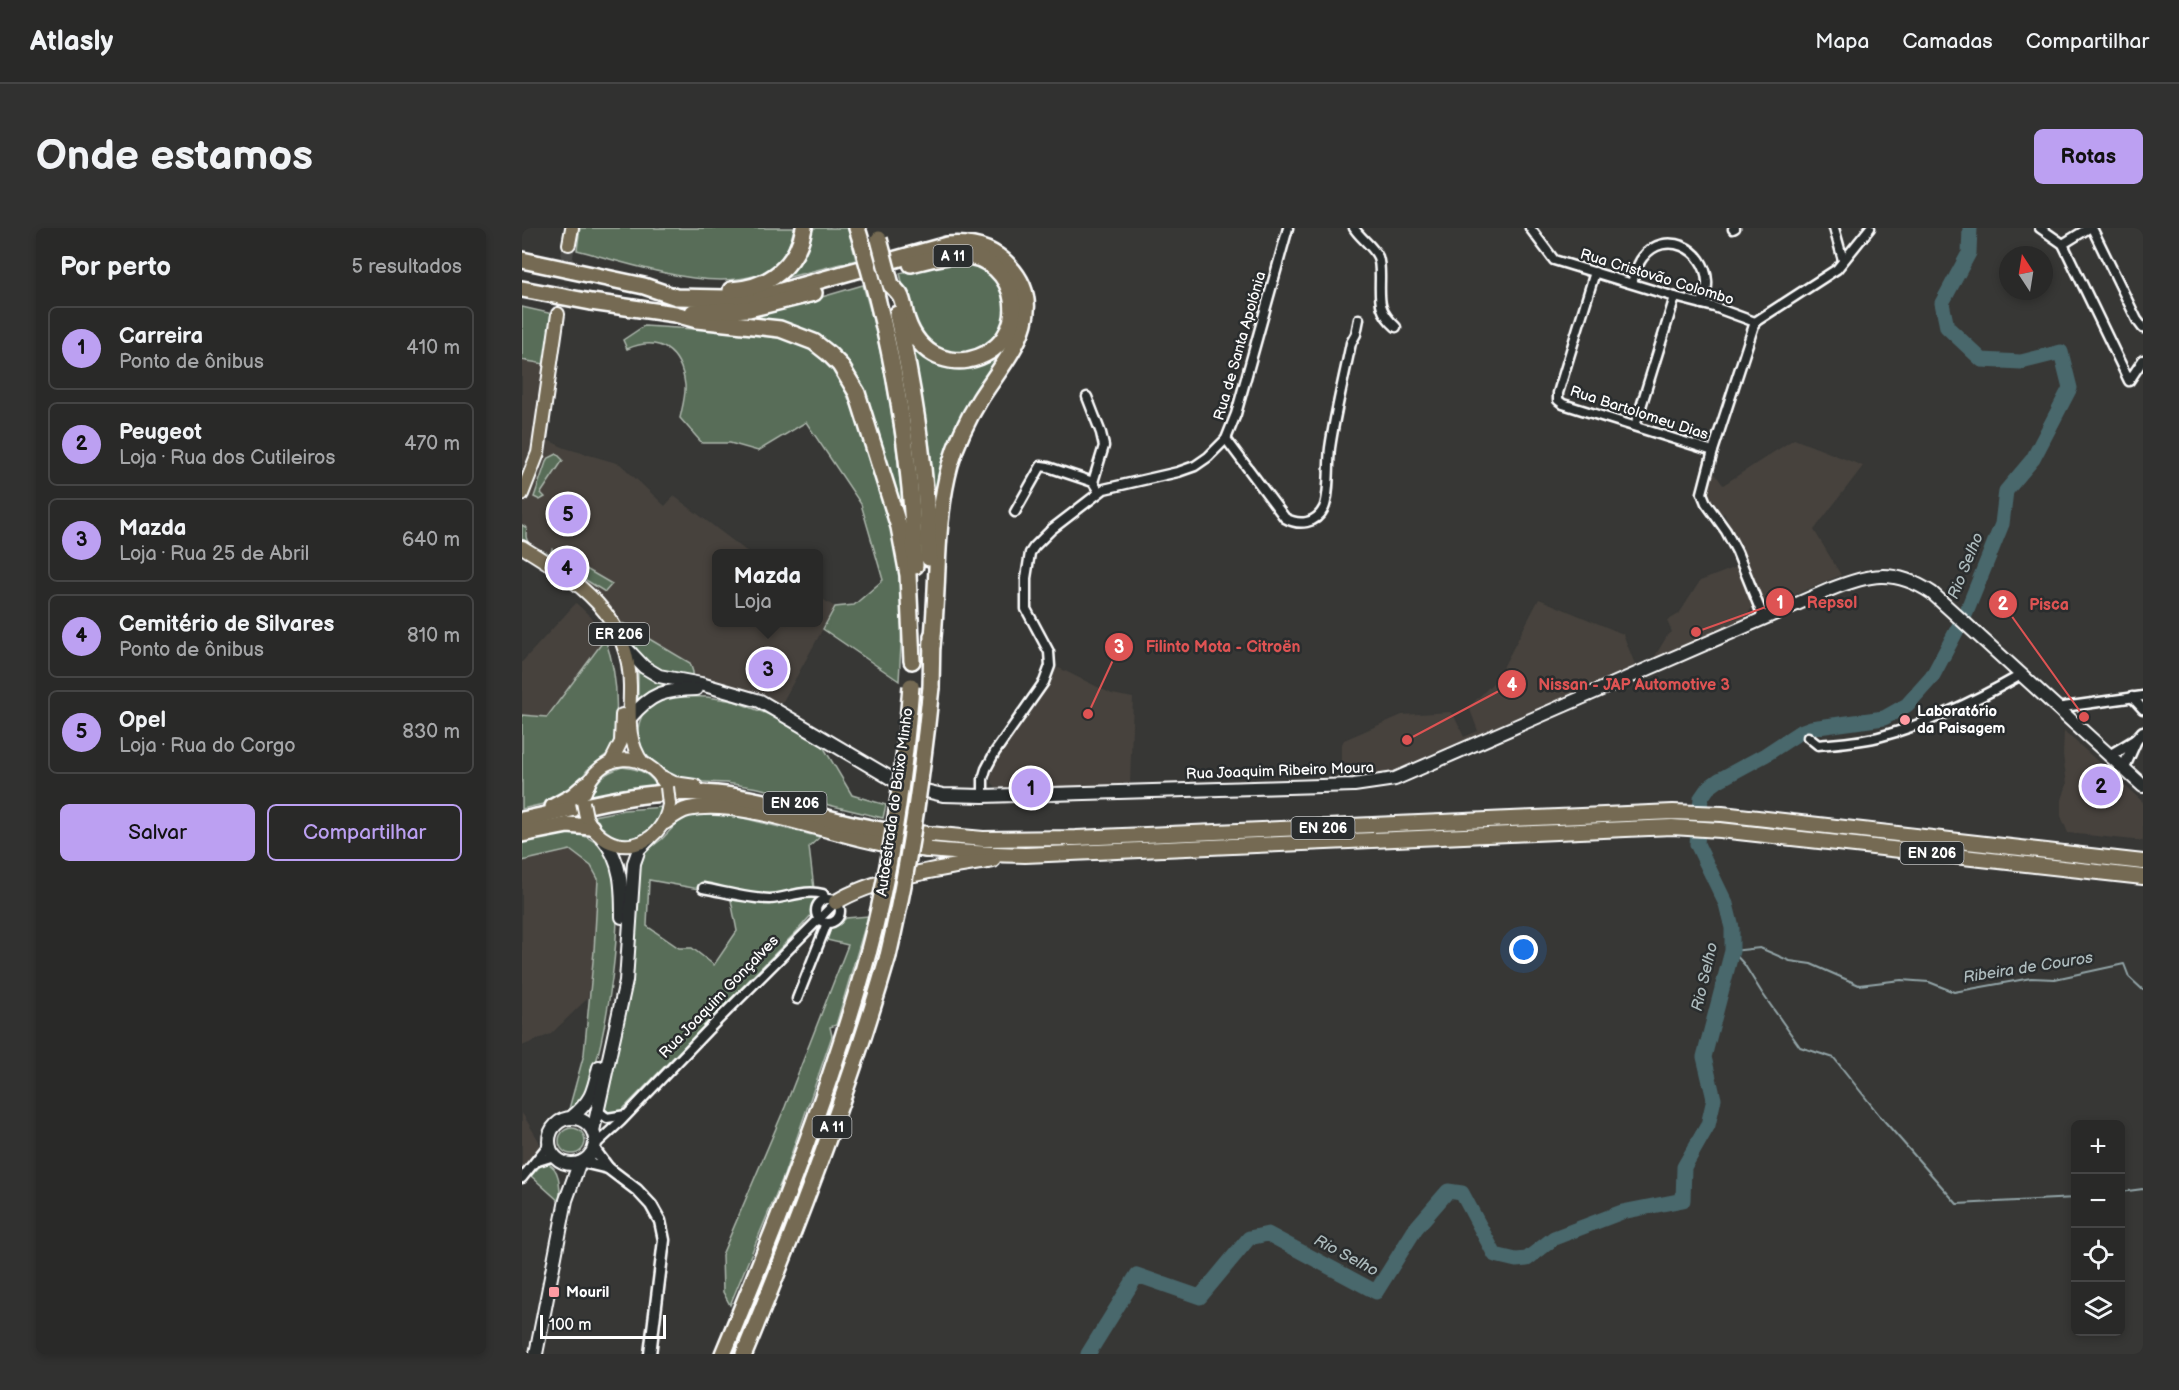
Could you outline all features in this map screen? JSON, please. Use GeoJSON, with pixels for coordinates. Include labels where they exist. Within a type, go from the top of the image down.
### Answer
{"type":"FeatureCollection","features":[{"type":"Feature","properties":{"kind":"highway"},"geometry":{"type":"LineString","coordinates":[[644,286],[720,290],[737,289],[764,282],[788,265],[796,254],[804,228]]}},
{"type":"Feature","properties":{"kind":"highway","name":"Autoestrada do Baixo Minho"},"geometry":{"type":"LineString","coordinates":[[723,1354],[825,1094],[848,1026],[882,899],[903,773],[911,686],[916,574],[908,468],[894,374],[876,294],[857,228]]}},
{"type":"Feature","properties":{"kind":"highway","name":"Autoestrada do Baixo Minho"},"geometry":{"type":"LineString","coordinates":[[744,1354],[843,1100],[888,956],[914,829],[931,687],[928,519],[921,456],[912,391],[891,285],[878,234]]}},
{"type":"Feature","properties":{"kind":"highway"},"geometry":{"type":"LineString","coordinates":[[522,260],[644,286],[676,297],[748,297],[816,282],[932,248],[959,244],[984,249],[996,255],[1013,271],[1024,293],[1026,304],[1024,328],[1013,351],[968,421],[952,458],[940,518],[937,609],[932,646]]}},
{"type":"Feature","properties":{"kind":"highway","name":"A 11"},"geometry":{"type":"LineString","coordinates":[[675,314],[769,306],[929,260],[957,255],[982,261],[993,267],[1003,277],[1009,288],[1014,309],[1009,332],[995,348],[978,358],[964,361],[934,355],[922,346],[914,335],[900,295],[891,285]]}},
{"type":"Feature","properties":{"kind":"highway","name":"A 11"},"geometry":{"type":"LineString","coordinates":[[522,289],[675,314],[696,320],[780,328],[814,342],[828,353],[849,378],[863,410],[904,544],[908,575],[912,662]]}},
{"type":"Feature","properties":{"kind":"highway","name":"EN 206"},"geometry":{"type":"LineString","coordinates":[[664,783],[764,796],[964,853],[1025,855],[1672,827],[1720,830],[2143,877]]}},
{"type":"Feature","properties":{"kind":"highway"},"geometry":{"type":"LineString","coordinates":[[522,814],[561,804],[587,784]]}},
{"type":"Feature","properties":{"kind":"highway"},"geometry":{"type":"LineString","coordinates":[[522,820],[620,797],[684,793],[716,794],[748,799],[927,842]]}},
{"type":"Feature","properties":{"kind":"highway"},"geometry":{"type":"LineString","coordinates":[[522,828],[623,805],[679,800],[716,801],[927,842]]}},
{"type":"Feature","properties":{"kind":"highway","name":"EN 206"},"geometry":{"type":"LineString","coordinates":[[665,822],[686,810],[701,807],[732,809],[884,844],[1674,812],[1722,814],[2143,862]]}},
{"type":"Feature","properties":{"kind":"highway"},"geometry":{"type":"LineString","coordinates":[[522,834],[589,823]]}},
{"type":"Feature","properties":{"kind":"highway"},"geometry":{"type":"LineString","coordinates":[[830,900],[897,879],[1025,855]]}},
{"type":"Feature","properties":{"kind":"main road"},"geometry":{"type":"LineString","coordinates":[[569,244],[572,228]]}},
{"type":"Feature","properties":{"kind":"main road"},"geometry":{"type":"LineString","coordinates":[[522,495],[538,453],[558,314]]}},
{"type":"Feature","properties":{"kind":"main road","name":"ER 206"},"geometry":{"type":"LineString","coordinates":[[522,547],[572,580],[595,600],[616,627],[624,646],[630,680],[632,743],[643,763]]}},
{"type":"Feature","properties":{"kind":"main road","name":"ER 206"},"geometry":{"type":"LineString","coordinates":[[522,556],[567,585],[589,605],[601,618],[613,639],[622,672],[622,720],[621,742],[611,762]]}},
{"type":"Feature","properties":{"kind":"main road","name":"Rua Joaquim Ribeiro Moura"},"geometry":{"type":"LineString","coordinates":[[723,689],[760,701],[904,786],[943,795],[1354,786],[1395,779],[1852,580],[1887,575],[1910,580],[1932,593],[2143,786]]}},
{"type":"Feature","properties":{"kind":"main road"},"geometry":{"type":"LineString","coordinates":[[624,646],[644,667],[658,676],[723,689]]}},
{"type":"Feature","properties":{"kind":"main road"},"geometry":{"type":"LineString","coordinates":[[630,718],[656,693],[674,690],[723,689]]}},
{"type":"Feature","properties":{"kind":"main road"},"geometry":{"type":"LineString","coordinates":[[558,1159],[570,1165],[581,1163],[591,1156],[595,1147],[593,1131],[626,981],[633,863],[639,849],[665,822],[669,804],[664,783],[657,772],[643,763],[622,759],[611,762],[593,774],[587,784],[583,802],[589,823],[615,855],[621,881],[622,927],[617,982],[593,1092],[585,1106],[571,1118],[563,1120],[554,1127],[549,1144],[558,1159],[566,1200]]}},
{"type":"Feature","properties":{"kind":"main road"},"geometry":{"type":"LineString","coordinates":[[603,838],[614,844],[627,845],[651,838]]}},
{"type":"Feature","properties":{"kind":"main road"},"geometry":{"type":"LineString","coordinates":[[571,1118],[585,1122],[593,1131]]}},
{"type":"Feature","properties":{"kind":"main road"},"geometry":{"type":"LineString","coordinates":[[536,1354],[566,1200],[581,1163]]}},
{"type":"Feature","properties":{"kind":"street","name":"Rua de Santa Apolónia"},"geometry":{"type":"LineString","coordinates":[[987,795],[983,779],[986,769],[995,752],[1044,682],[1050,666],[1049,652],[1026,609],[1025,594],[1030,553],[1040,539],[1104,489],[1179,472],[1195,466],[1226,439],[1236,414],[1288,228]]}},
{"type":"Feature","properties":{"kind":"street"},"geometry":{"type":"LineString","coordinates":[[1354,228],[1377,256],[1380,268],[1381,305],[1388,320],[1396,327]]}},
{"type":"Feature","properties":{"kind":"street","name":"Rua Cristovão Colombo"},"geometry":{"type":"LineString","coordinates":[[1530,228],[1554,260],[1755,322]]}},
{"type":"Feature","properties":{"kind":"street"},"geometry":{"type":"LineString","coordinates":[[1834,228],[1843,260]]}},
{"type":"Feature","properties":{"kind":"street"},"geometry":{"type":"LineString","coordinates":[[1764,619],[1737,552],[1702,493],[1713,451],[1755,322],[1837,269],[1870,228]]}},
{"type":"Feature","properties":{"kind":"street"},"geometry":{"type":"LineString","coordinates":[[2040,228],[2063,244],[2129,381],[2143,360]]}},
{"type":"Feature","properties":{"kind":"street"},"geometry":{"type":"LineString","coordinates":[[2063,244],[2091,228],[2143,328]]}},
{"type":"Feature","properties":{"kind":"street"},"geometry":{"type":"LineString","coordinates":[[1632,283],[1637,265],[1647,252],[1660,245],[1683,246],[1696,254],[1703,267],[1707,286],[1702,304]]}},
{"type":"Feature","properties":{"kind":"street","name":"Rua Bartolomeu Dias"},"geometry":{"type":"LineString","coordinates":[[1595,272],[1558,393],[1558,400],[1563,404],[1713,451]]}},
{"type":"Feature","properties":{"kind":"street"},"geometry":{"type":"LineString","coordinates":[[1635,426],[1675,297]]}},
{"type":"Feature","properties":{"kind":"street"},"geometry":{"type":"LineString","coordinates":[[1226,439],[1285,518],[1292,522],[1304,523],[1314,519],[1325,506],[1330,448],[1351,343],[1356,334],[1359,319]]}},
{"type":"Feature","properties":{"kind":"street"},"geometry":{"type":"LineString","coordinates":[[1087,397],[1104,446],[1093,482]]}},
{"type":"Feature","properties":{"kind":"street"},"geometry":{"type":"LineString","coordinates":[[1015,512],[1041,466],[1048,466],[1093,482],[1099,492]]}},
{"type":"Feature","properties":{"kind":"street"},"geometry":{"type":"LineString","coordinates":[[1808,737],[1818,745],[1882,736],[1937,717],[2021,675]]}},
{"type":"Feature","properties":{"kind":"street"},"geometry":{"type":"LineString","coordinates":[[2056,708],[2143,696]]}},
{"type":"Feature","properties":{"kind":"street"},"geometry":{"type":"LineString","coordinates":[[2132,697],[2143,709]]}},
{"type":"Feature","properties":{"kind":"street"},"geometry":{"type":"LineString","coordinates":[[2111,755],[2140,736]]}},
{"type":"Feature","properties":{"kind":"street"},"geometry":{"type":"LineString","coordinates":[[2124,768],[2140,736]]}},
{"type":"Feature","properties":{"kind":"street"},"geometry":{"type":"LineString","coordinates":[[703,888],[772,899],[814,891],[823,894],[840,908],[839,915],[834,921],[827,923],[818,918]]}},
{"type":"Feature","properties":{"kind":"street","name":"Rua Joaquim Gonçalves"},"geometry":{"type":"LineString","coordinates":[[595,1147],[818,918],[830,900]]}},
{"type":"Feature","properties":{"kind":"street"},"geometry":{"type":"LineString","coordinates":[[797,999],[827,923]]}},
{"type":"Feature","properties":{"kind":"street"},"geometry":{"type":"LineString","coordinates":[[597,1110],[607,1118],[626,1114]]}},
{"type":"Feature","properties":{"kind":"street"},"geometry":{"type":"LineString","coordinates":[[522,1178],[549,1144]]}},
{"type":"Feature","properties":{"kind":"street"},"geometry":{"type":"LineString","coordinates":[[595,1147],[608,1168],[637,1190],[651,1205],[660,1221],[664,1240],[650,1354]]}},
{"type":"Feature","properties":{"kind":"street"},"geometry":{"type":"LineString","coordinates":[[537,1161],[558,1159]]}},
{"type":"Feature","properties":{"kind":"street"},"geometry":{"type":"LineString","coordinates":[[581,1163],[608,1168]]}},
{"type":"Feature","properties":{"kind":"shaded area"},"geometry":{"type":"Polygon","coordinates":[[[522,360],[544,364],[537,435],[565,448],[620,464],[665,506],[674,496],[744,549],[712,549],[712,627],[823,627],[823,600],[835,607],[782,703],[710,683],[671,677],[651,667],[627,645],[619,620],[577,581],[522,547],[522,360]]]}},
{"type":"Feature","properties":{"kind":"shaded area"},"geometry":{"type":"Polygon","coordinates":[[[1794,439],[1863,466],[1814,530],[1841,575],[1773,604],[1767,601],[1751,609],[1739,621],[1654,658],[1667,636],[1672,632],[1667,621],[1679,614],[1700,581],[1739,566],[1745,561],[1724,513],[1720,515],[1709,499],[1707,491],[1713,471],[1723,485],[1794,439]]]}},
{"type":"Feature","properties":{"kind":"shaded area"},"geometry":{"type":"Polygon","coordinates":[[[1539,599],[1623,634],[1636,667],[1398,771],[1373,777],[1341,779],[1341,746],[1344,740],[1402,715],[1450,712],[1464,737],[1478,731],[1469,707],[1497,679],[1539,599]]]}},
{"type":"Feature","properties":{"kind":"shaded area"},"geometry":{"type":"Polygon","coordinates":[[[576,603],[591,617],[605,639],[547,717],[522,715],[522,662],[576,603]]]}},
{"type":"Feature","properties":{"kind":"shaded area"},"geometry":{"type":"Polygon","coordinates":[[[1059,668],[1112,694],[1133,698],[1130,785],[998,789],[992,783],[990,775],[995,759],[1052,670],[1059,668]]]}},
{"type":"Feature","properties":{"kind":"shaded area"},"geometry":{"type":"Polygon","coordinates":[[[2064,731],[2143,802],[2143,841],[2068,833],[2061,816],[2061,803],[2067,784],[2063,755],[2064,731]]]}},
{"type":"Feature","properties":{"kind":"shaded area"},"geometry":{"type":"Polygon","coordinates":[[[570,850],[591,866],[598,879],[594,951],[588,998],[551,1034],[522,1046],[522,861],[570,850]]]}},
{"type":"Feature","properties":{"kind":"shaded area"},"geometry":{"type":"Polygon","coordinates":[[[522,1113],[539,1141],[539,1151],[522,1171],[522,1113]]]}},
{"type":"Feature","properties":{"kind":"green space"},"geometry":{"type":"Polygon","coordinates":[[[580,228],[794,228],[787,250],[778,264],[753,276],[730,280],[704,279],[649,270],[577,250],[580,228]]]}},
{"type":"Feature","properties":{"kind":"green space"},"geometry":{"type":"Polygon","coordinates":[[[810,228],[848,228],[856,260],[781,279],[810,228]]]}},
{"type":"Feature","properties":{"kind":"green space"},"geometry":{"type":"Polygon","coordinates":[[[969,262],[994,274],[1006,295],[1007,320],[991,346],[963,356],[938,351],[922,338],[906,300],[900,273],[939,263],[969,262]]]}},
{"type":"Feature","properties":{"kind":"green space"},"geometry":{"type":"Polygon","coordinates":[[[863,285],[885,373],[904,523],[885,469],[868,406],[849,364],[834,347],[815,334],[757,316],[863,285]]]}},
{"type":"Feature","properties":{"kind":"green space"},"geometry":{"type":"Polygon","coordinates":[[[522,307],[553,314],[544,364],[522,360],[522,307]]]}},
{"type":"Feature","properties":{"kind":"green space"},"geometry":{"type":"Polygon","coordinates":[[[644,326],[711,330],[782,338],[809,347],[838,374],[855,414],[899,553],[903,610],[899,681],[823,629],[835,607],[854,605],[883,580],[861,504],[806,422],[758,451],[730,443],[702,443],[680,418],[685,385],[683,373],[674,355],[659,345],[639,345],[627,349],[623,340],[644,326]]]}},
{"type":"Feature","properties":{"kind":"green space"},"geometry":{"type":"Polygon","coordinates":[[[1012,338],[935,507],[931,455],[913,345],[953,366],[1012,338]]]}},
{"type":"Feature","properties":{"kind":"green space"},"geometry":{"type":"Polygon","coordinates":[[[557,454],[563,460],[541,493],[545,497],[540,500],[534,497],[547,459],[557,454]]]}},
{"type":"Feature","properties":{"kind":"green space"},"geometry":{"type":"Polygon","coordinates":[[[522,525],[527,528],[527,539],[531,545],[550,554],[552,549],[612,584],[605,592],[522,540],[522,525]]]}},
{"type":"Feature","properties":{"kind":"green space"},"geometry":{"type":"Polygon","coordinates":[[[624,624],[690,663],[693,677],[666,672],[649,663],[636,648],[624,624]]]}},
{"type":"Feature","properties":{"kind":"green space"},"geometry":{"type":"Polygon","coordinates":[[[605,639],[613,665],[616,692],[613,746],[587,770],[575,788],[560,800],[522,809],[522,715],[547,717],[605,639]]]}},
{"type":"Feature","properties":{"kind":"green space"},"geometry":{"type":"Polygon","coordinates":[[[638,668],[655,681],[668,686],[653,690],[638,701],[638,668]]]}},
{"type":"Feature","properties":{"kind":"green space"},"geometry":{"type":"Polygon","coordinates":[[[673,696],[734,701],[805,732],[821,743],[852,795],[886,805],[883,818],[758,788],[726,783],[680,781],[674,778],[642,751],[638,738],[639,723],[645,710],[659,699],[673,696]]]}},
{"type":"Feature","properties":{"kind":"green space"},"geometry":{"type":"Polygon","coordinates":[[[622,767],[644,773],[659,790],[628,788],[590,799],[601,778],[622,767]]]}},
{"type":"Feature","properties":{"kind":"green space"},"geometry":{"type":"Polygon","coordinates":[[[663,807],[657,820],[649,829],[640,836],[631,838],[621,838],[611,834],[593,816],[624,810],[663,807]]]}},
{"type":"Feature","properties":{"kind":"green space"},"geometry":{"type":"Polygon","coordinates":[[[696,814],[739,817],[820,837],[809,847],[814,889],[776,896],[699,889],[649,880],[647,926],[679,948],[692,948],[714,965],[737,931],[730,895],[772,903],[818,895],[812,914],[798,930],[622,1110],[611,1114],[603,1104],[641,855],[662,839],[680,820],[696,814]]]}},
{"type":"Feature","properties":{"kind":"green space"},"geometry":{"type":"Polygon","coordinates":[[[566,832],[580,834],[594,841],[609,857],[616,885],[617,912],[612,977],[601,1042],[586,1093],[569,1109],[584,1054],[598,879],[591,866],[570,850],[522,861],[522,843],[566,832]]]}},
{"type":"Feature","properties":{"kind":"green space"},"geometry":{"type":"Polygon","coordinates":[[[868,916],[836,1025],[830,1027],[832,1036],[784,1175],[730,1305],[723,1292],[722,1255],[785,1107],[848,945],[827,940],[832,925],[841,923],[846,918],[868,916]]]}},
{"type":"Feature","properties":{"kind":"green space"},"geometry":{"type":"Polygon","coordinates":[[[572,1128],[581,1132],[585,1141],[581,1150],[572,1154],[563,1150],[559,1141],[563,1132],[572,1128]]]}},
{"type":"Feature","properties":{"kind":"green space"},"geometry":{"type":"Polygon","coordinates":[[[546,1163],[555,1169],[557,1174],[560,1185],[560,1202],[531,1176],[542,1164],[546,1163]]]}},
{"type":"Feature","properties":{"kind":"waterway","name":"Rio Selho"},"geometry":{"type":"LineString","coordinates":[[1088,1354],[1137,1275],[1200,1297],[1249,1238],[1268,1234],[1376,1292],[1416,1228],[1448,1191],[1462,1193],[1495,1255],[1516,1260],[1527,1259],[1554,1238],[1622,1212],[1683,1200],[1684,1167],[1708,1125],[1714,1099],[1704,1057],[1732,951],[1732,928],[1726,904],[1697,844],[1701,798],[1708,788],[1719,780],[1765,755],[1800,732],[1811,728],[1884,718],[1907,705],[1932,677],[1966,613],[2002,524],[2006,491],[2033,459],[2070,388],[2061,352],[2021,362],[1982,360],[1947,327],[1942,303],[1969,253],[1970,228]]}},
{"type":"Feature","properties":{"kind":"waterway","name":"Ribeira de Couros"},"geometry":{"type":"LineString","coordinates":[[1732,951],[1760,948],[1790,961],[1811,964],[1859,985],[1901,980],[1929,982],[1954,992],[2031,978],[2055,979],[2124,964],[2129,977],[2143,990]]}},
{"type":"Feature","properties":{"kind":"waterway"},"geometry":{"type":"LineString","coordinates":[[1732,951],[1744,964],[1800,1047],[1834,1058],[1880,1116],[1957,1204],[2071,1198]]}},
{"type":"Feature","properties":{"kind":"waterway"},"geometry":{"type":"LineString","coordinates":[[2125,1191],[2143,1189]]}},
{"type":"Feature","properties":{"kind":"tunnel"},"geometry":{"type":"LineString","coordinates":[[558,314],[569,244]]}},
{"type":"Feature","properties":{"kind":"place","name":"Opel"},"geometry":{"type":"Point","coordinates":[568,514]}},
{"type":"Feature","properties":{"kind":"place","name":"Cemitério de Silvares"},"geometry":{"type":"Point","coordinates":[567,568]}},
{"type":"Feature","properties":{"kind":"place","name":"Repsol"},"geometry":{"type":"Point","coordinates":[1696,632]}},
{"type":"Feature","properties":{"kind":"place","name":"Mazda"},"geometry":{"type":"Point","coordinates":[768,669]}},
{"type":"Feature","properties":{"kind":"place","name":"Filinto Mota - Citroën"},"geometry":{"type":"Point","coordinates":[1088,714]}},
{"type":"Feature","properties":{"kind":"place","name":"Pisca"},"geometry":{"type":"Point","coordinates":[2084,717]}},
{"type":"Feature","properties":{"kind":"place","name":"Laboratório da Paisagem"},"geometry":{"type":"Point","coordinates":[1905,720]}},
{"type":"Feature","properties":{"kind":"place","name":"Nissan - JAP Automotive 3"},"geometry":{"type":"Point","coordinates":[1407,740]}},
{"type":"Feature","properties":{"kind":"place","name":"Peugeot"},"geometry":{"type":"Point","coordinates":[2101,786]}},
{"type":"Feature","properties":{"kind":"place","name":"Carreira"},"geometry":{"type":"Point","coordinates":[1031,788]}},
{"type":"Feature","properties":{"kind":"place","name":"Mouril"},"geometry":{"type":"Point","coordinates":[554,1292]}}]}
